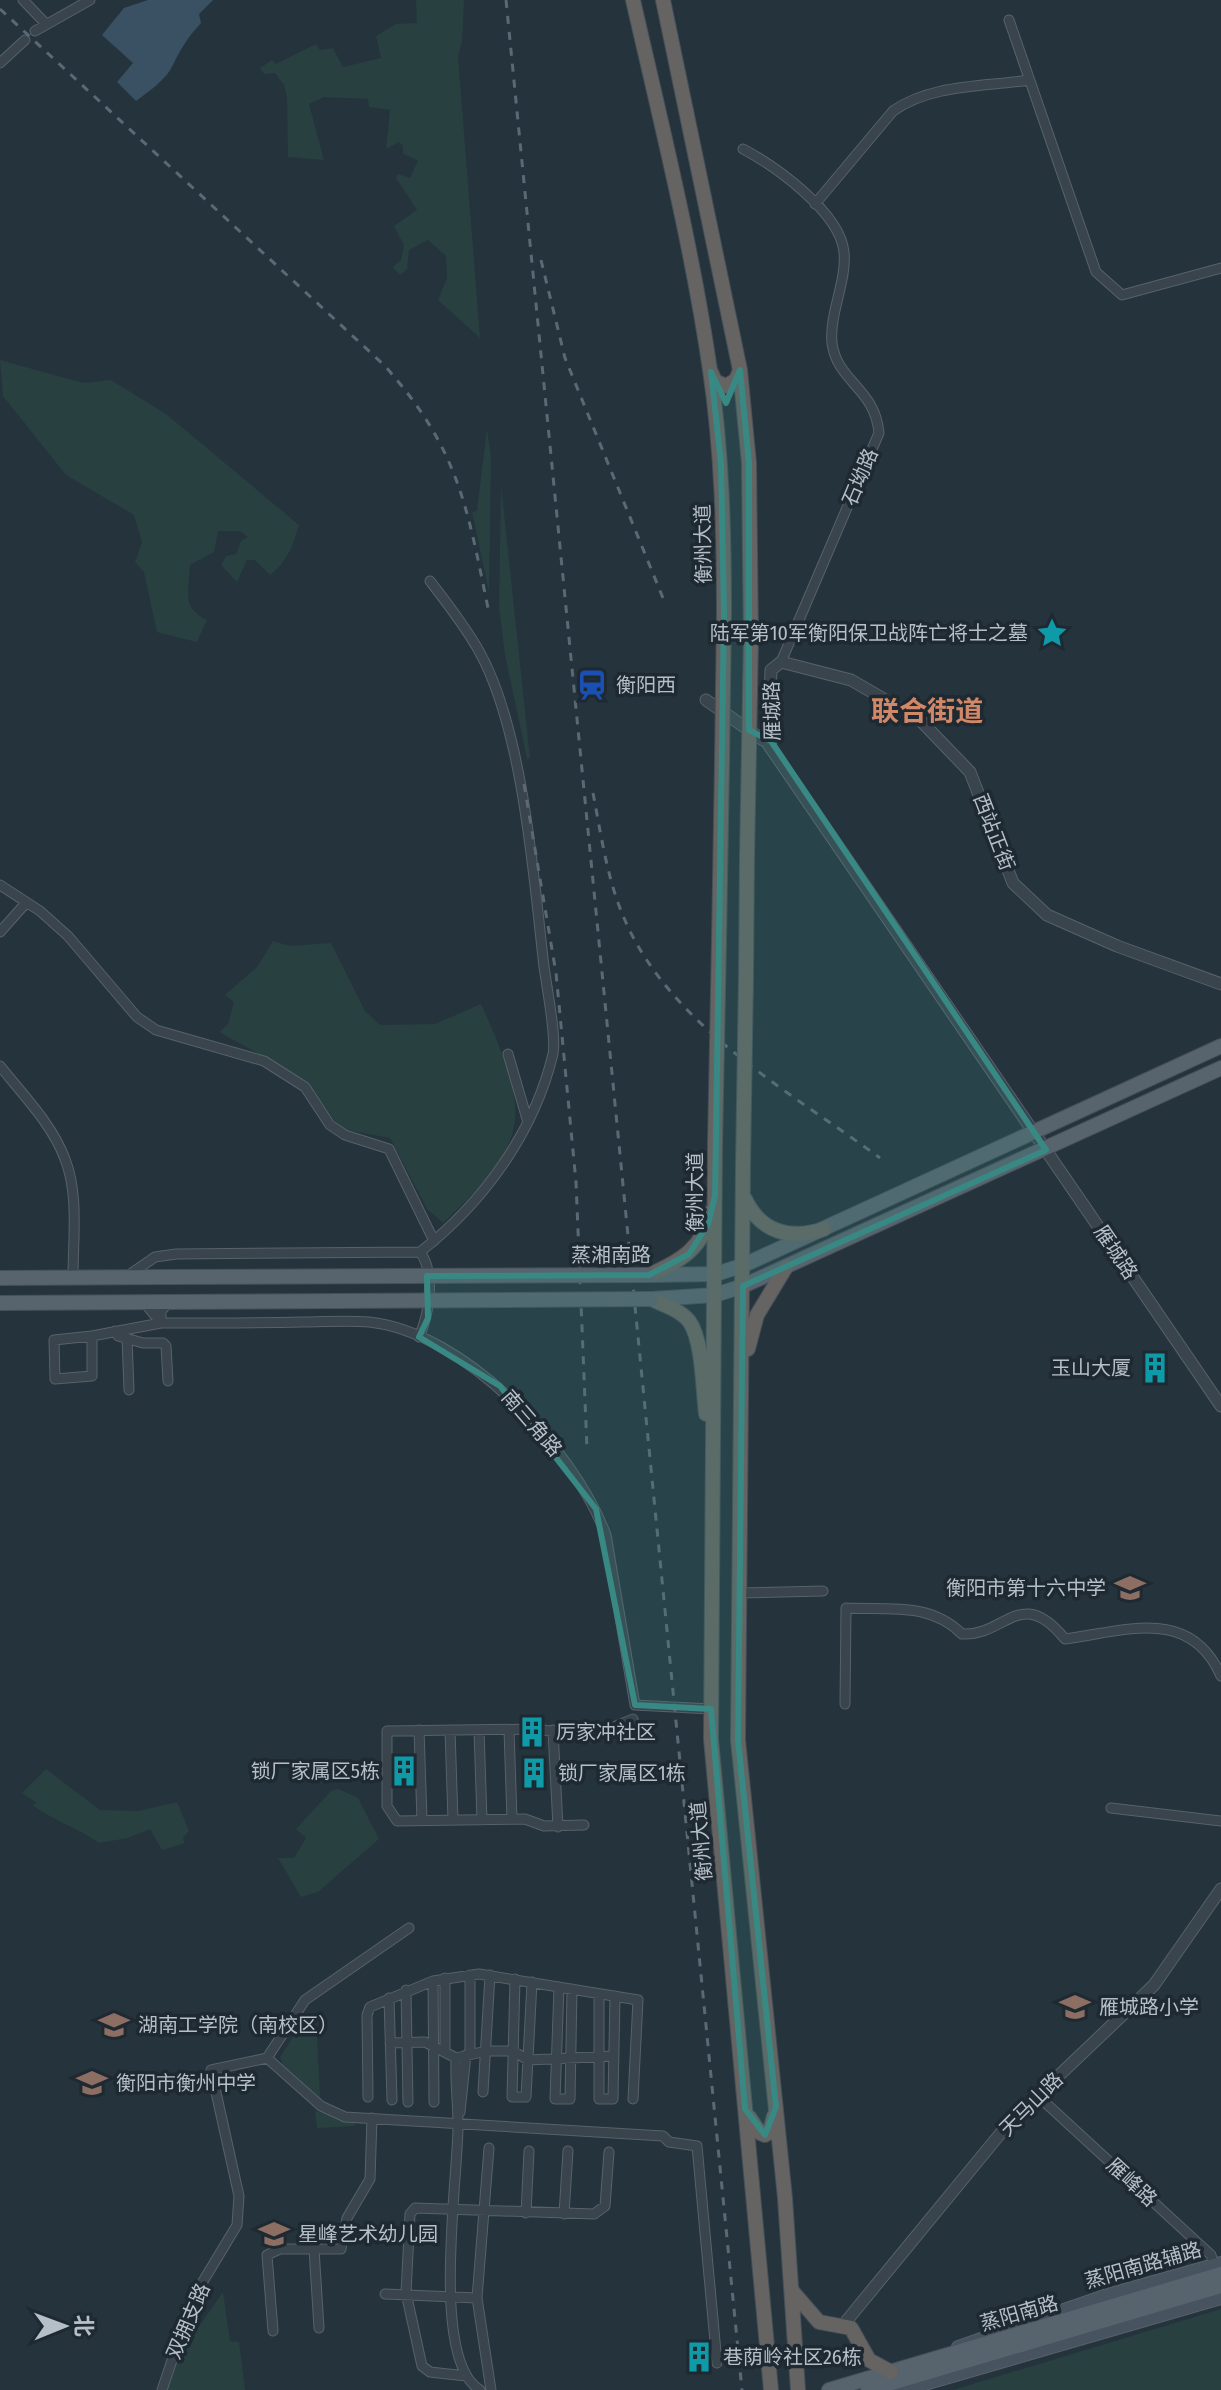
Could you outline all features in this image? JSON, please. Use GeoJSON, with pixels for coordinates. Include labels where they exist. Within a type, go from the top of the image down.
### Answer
{"type":"FeatureCollection","features":[{"type":"Feature","properties":{"kind":"highway","name":"衡州大道"},"geometry":{"type":"LineString","coordinates":[[633,0],[691,254],[711,372],[721,464],[724,614],[715,1145],[711,1709],[771,2390]]}},
{"type":"Feature","properties":{"kind":"highway"},"geometry":{"type":"LineString","coordinates":[[663,0],[740,370],[749,463],[751,639],[738,1740],[776,2107],[793,2292],[798,2390]]}},
{"type":"Feature","properties":{"kind":"highway"},"geometry":{"type":"LineString","coordinates":[[711,372],[715,381],[726,386],[736,380],[740,370]]}},
{"type":"Feature","properties":{"kind":"highway"},"geometry":{"type":"LineString","coordinates":[[721,464],[735,456],[749,463]]}},
{"type":"Feature","properties":{"kind":"highway"},"geometry":{"type":"LineString","coordinates":[[743,1195],[760,1222],[782,1234],[801,1236],[824,1229]]}},
{"type":"Feature","properties":{"kind":"highway"},"geometry":{"type":"LineString","coordinates":[[649,1275],[675,1264],[700,1242],[715,1196]]}},
{"type":"Feature","properties":{"kind":"highway"},"geometry":{"type":"LineString","coordinates":[[742,1373],[757,1315],[786,1267]]}},
{"type":"Feature","properties":{"kind":"highway"},"geometry":{"type":"LineString","coordinates":[[651,1299],[689,1321],[696,1335],[713,1469]]}},
{"type":"Feature","properties":{"kind":"highway"},"geometry":{"type":"LineString","coordinates":[[699,1354],[715,1321]]}},
{"type":"Feature","properties":{"kind":"highway"},"geometry":{"type":"LineString","coordinates":[[714,1413],[720,1403],[730,1401],[741,1413]]}},
{"type":"Feature","properties":{"kind":"highway"},"geometry":{"type":"LineString","coordinates":[[745,2109],[753,2125],[765,2135],[773,2124],[776,2107]]}},
{"type":"Feature","properties":{"kind":"highway"},"geometry":{"type":"LineString","coordinates":[[793,2292],[819,2322],[847,2326],[869,2360],[891,2372]]}},
{"type":"Feature","properties":{"kind":"highway"},"geometry":{"type":"LineString","coordinates":[[764,2390],[769,2370]]}},
{"type":"Feature","properties":{"kind":"main road","name":"蒸湘南路"},"geometry":{"type":"LineString","coordinates":[[0,1278],[716,1274],[744,1265],[824,1229],[1221,1046]]}},
{"type":"Feature","properties":{"kind":"main road"},"geometry":{"type":"LineString","coordinates":[[0,1303],[651,1299],[715,1295],[786,1267],[1221,1068]]}},
{"type":"Feature","properties":{"kind":"main road","name":"蒸阳南路"},"geometry":{"type":"LineString","coordinates":[[829,2390],[1219,2273]]}},
{"type":"Feature","properties":{"kind":"main road","name":"蒸阳南路"},"geometry":{"type":"LineString","coordinates":[[870,2389],[1219,2273]]}},
{"type":"Feature","properties":{"kind":"main road"},"geometry":{"type":"LineString","coordinates":[[870,2389],[904,2390],[1221,2298]]}},
{"type":"Feature","properties":{"kind":"street"},"geometry":{"type":"LineString","coordinates":[[23,0],[46,24]]}},
{"type":"Feature","properties":{"kind":"street"},"geometry":{"type":"LineString","coordinates":[[35,31],[90,0]]}},
{"type":"Feature","properties":{"kind":"street"},"geometry":{"type":"LineString","coordinates":[[1009,20],[1096,272],[1122,295],[1221,268]]}},
{"type":"Feature","properties":{"kind":"street"},"geometry":{"type":"LineString","coordinates":[[0,63],[25,40]]}},
{"type":"Feature","properties":{"kind":"street"},"geometry":{"type":"LineString","coordinates":[[815,204],[893,111],[909,100],[936,92],[1029,80]]}},
{"type":"Feature","properties":{"kind":"street","name":"石坳路"},"geometry":{"type":"LineString","coordinates":[[743,149],[790,180],[833,223],[844,251],[832,342],[840,368],[866,395],[877,415],[879,433],[781,662]]}},
{"type":"Feature","properties":{"kind":"street"},"geometry":{"type":"LineString","coordinates":[[126,1277],[155,1257],[420,1252],[501,1172],[527,1119],[554,1052],[524,812],[498,698],[484,663],[430,581]]}},
{"type":"Feature","properties":{"kind":"street","name":"雁城路"},"geometry":{"type":"LineString","coordinates":[[781,662],[774,671],[770,741],[1036,1132],[1221,1396]]}},
{"type":"Feature","properties":{"kind":"street","name":"西站正街"},"geometry":{"type":"LineString","coordinates":[[781,662],[851,680],[920,720],[970,772],[1013,883],[1047,915],[1117,946],[1221,984]]}},
{"type":"Feature","properties":{"kind":"street"},"geometry":{"type":"LineString","coordinates":[[706,700],[770,741]]}},
{"type":"Feature","properties":{"kind":"street"},"geometry":{"type":"LineString","coordinates":[[0,885],[40,911],[68,936],[137,1017],[156,1030],[264,1061],[305,1087],[330,1125],[345,1135],[389,1149],[434,1241]]}},
{"type":"Feature","properties":{"kind":"street"},"geometry":{"type":"LineString","coordinates":[[0,932],[25,904]]}},
{"type":"Feature","properties":{"kind":"street"},"geometry":{"type":"LineString","coordinates":[[508,1054],[527,1119]]}},
{"type":"Feature","properties":{"kind":"street"},"geometry":{"type":"LineString","coordinates":[[0,1066],[53,1134],[67,1161],[74,1206],[73,1277]]}},
{"type":"Feature","properties":{"kind":"street","name":"雁城路"},"geometry":{"type":"LineString","coordinates":[[1048,1149],[1221,1406]]}},
{"type":"Feature","properties":{"kind":"street"},"geometry":{"type":"LineString","coordinates":[[419,1337],[428,1318],[427,1261],[420,1252]]}},
{"type":"Feature","properties":{"kind":"street"},"geometry":{"type":"LineString","coordinates":[[155,1257],[156,1268],[169,1277]]}},
{"type":"Feature","properties":{"kind":"street"},"geometry":{"type":"LineString","coordinates":[[144,1302],[161,1323]]}},
{"type":"Feature","properties":{"kind":"street"},"geometry":{"type":"LineString","coordinates":[[161,1323],[161,1311],[169,1302]]}},
{"type":"Feature","properties":{"kind":"street","name":"南三角路"},"geometry":{"type":"LineString","coordinates":[[92,1336],[92,1376],[55,1379],[54,1340],[161,1323],[371,1322],[433,1342],[500,1386],[576,1475],[596,1509],[606,1535],[635,1705],[711,1709]]}},
{"type":"Feature","properties":{"kind":"street"},"geometry":{"type":"LineString","coordinates":[[115,1331],[118,1336],[166,1346],[168,1381]]}},
{"type":"Feature","properties":{"kind":"street"},"geometry":{"type":"LineString","coordinates":[[127,1338],[129,1390]]}},
{"type":"Feature","properties":{"kind":"street"},"geometry":{"type":"LineString","coordinates":[[739,1593],[823,1591]]}},
{"type":"Feature","properties":{"kind":"street"},"geometry":{"type":"LineString","coordinates":[[845,1704],[846,1608],[926,1612],[946,1618],[962,1634],[975,1635],[1021,1613],[1042,1618],[1065,1639],[1165,1626],[1189,1635],[1214,1660],[1221,1676]]}},
{"type":"Feature","properties":{"kind":"street"},"geometry":{"type":"LineString","coordinates":[[584,1825],[558,1827],[512,1819],[397,1821],[387,1806],[387,1731],[553,1730],[589,1737],[633,1719]]}},
{"type":"Feature","properties":{"kind":"street"},"geometry":{"type":"LineString","coordinates":[[419,1730],[422,1820]]}},
{"type":"Feature","properties":{"kind":"street"},"geometry":{"type":"LineString","coordinates":[[450,1730],[453,1820]]}},
{"type":"Feature","properties":{"kind":"street"},"geometry":{"type":"LineString","coordinates":[[479,1730],[482,1820]]}},
{"type":"Feature","properties":{"kind":"street"},"geometry":{"type":"LineString","coordinates":[[509,1730],[512,1819]]}},
{"type":"Feature","properties":{"kind":"street"},"geometry":{"type":"LineString","coordinates":[[553,1730],[558,1827]]}},
{"type":"Feature","properties":{"kind":"street"},"geometry":{"type":"LineString","coordinates":[[1111,1808],[1221,1821]]}},
{"type":"Feature","properties":{"kind":"street","name":"天马山路"},"geometry":{"type":"LineString","coordinates":[[847,2326],[1014,2124],[1154,1985],[1221,1889]]}},
{"type":"Feature","properties":{"kind":"street","name":"天马山路"},"geometry":{"type":"LineString","coordinates":[[1039,2097],[1157,1987],[1221,1897]]}},
{"type":"Feature","properties":{"kind":"street"},"geometry":{"type":"LineString","coordinates":[[409,1928],[305,2000],[267,2058],[321,2106],[345,2117],[663,2136],[669,2142],[697,2146],[717,2363]]}},
{"type":"Feature","properties":{"kind":"street"},"geometry":{"type":"LineString","coordinates":[[470,1975],[449,2298],[456,2346],[466,2376],[480,2390]]}},
{"type":"Feature","properties":{"kind":"street"},"geometry":{"type":"LineString","coordinates":[[483,2092],[490,1975]]}},
{"type":"Feature","properties":{"kind":"street"},"geometry":{"type":"LineString","coordinates":[[368,2097],[367,2015],[370,2007],[433,1981],[490,1975],[638,2000],[633,2099]]}},
{"type":"Feature","properties":{"kind":"street"},"geometry":{"type":"LineString","coordinates":[[445,1978],[445,2051]]}},
{"type":"Feature","properties":{"kind":"street"},"geometry":{"type":"LineString","coordinates":[[515,1979],[512,2097],[526,2097],[532,1982]]}},
{"type":"Feature","properties":{"kind":"street"},"geometry":{"type":"LineString","coordinates":[[433,1981],[434,2102]]}},
{"type":"Feature","properties":{"kind":"street"},"geometry":{"type":"LineString","coordinates":[[559,1987],[555,2099],[570,2099],[572,1989]]}},
{"type":"Feature","properties":{"kind":"street"},"geometry":{"type":"LineString","coordinates":[[406,1990],[408,2102]]}},
{"type":"Feature","properties":{"kind":"street"},"geometry":{"type":"LineString","coordinates":[[599,1994],[599,2099],[613,2099],[615,1996]]}},
{"type":"Feature","properties":{"kind":"street"},"geometry":{"type":"LineString","coordinates":[[389,1998],[392,2100]]}},
{"type":"Feature","properties":{"kind":"street"},"geometry":{"type":"LineString","coordinates":[[390,2043],[434,2045],[464,2056],[486,2051],[513,2051],[528,2060],[614,2056]]}},
{"type":"Feature","properties":{"kind":"street","name":"双拥支路"},"geometry":{"type":"LineString","coordinates":[[162,2390],[193,2298],[237,2225],[239,2196],[211,2070],[267,2058]]}},
{"type":"Feature","properties":{"kind":"street","name":"雁峰路"},"geometry":{"type":"LineString","coordinates":[[1039,2097],[1211,2255],[1219,2273]]}},
{"type":"Feature","properties":{"kind":"street"},"geometry":{"type":"LineString","coordinates":[[273,2331],[267,2255],[280,2249],[341,2249],[347,2218],[368,2188],[372,2118]]}},
{"type":"Feature","properties":{"kind":"street"},"geometry":{"type":"LineString","coordinates":[[489,2148],[477,2298],[491,2390]]}},
{"type":"Feature","properties":{"kind":"street"},"geometry":{"type":"LineString","coordinates":[[526,2213],[529,2151]]}},
{"type":"Feature","properties":{"kind":"street"},"geometry":{"type":"LineString","coordinates":[[564,2214],[568,2151]]}},
{"type":"Feature","properties":{"kind":"street"},"geometry":{"type":"LineString","coordinates":[[466,2376],[430,2372],[422,2366],[406,2293],[410,2214],[415,2208],[594,2214],[605,2206],[609,2152]]}},
{"type":"Feature","properties":{"kind":"street"},"geometry":{"type":"LineString","coordinates":[[314,2249],[319,2328]]}},
{"type":"Feature","properties":{"kind":"street"},"geometry":{"type":"LineString","coordinates":[[385,2294],[477,2298]]}},
{"type":"Feature","properties":{"kind":"highlighted area"},"geometry":{"type":"Polygon","coordinates":[[[740,370],[749,463],[749,730],[771,741],[1046,1150],[743,1286],[738,1740],[776,2107],[765,2135],[745,2109],[711,1709],[635,1705],[596,1509],[500,1386],[419,1337],[428,1318],[427,1276],[649,1275],[689,1254],[708,1224],[715,1196],[724,614],[721,464],[711,372],[726,403],[740,370]]]}},
{"type":"Feature","properties":{"kind":"green space"},"geometry":{"type":"Polygon","coordinates":[[[416,0],[464,0],[462,42],[458,56],[480,338],[438,300],[447,278],[446,256],[428,240],[409,250],[407,269],[400,275],[393,267],[401,260],[404,245],[394,226],[417,210],[396,178],[398,174],[410,178],[418,160],[403,154],[403,146],[399,142],[386,149],[390,110],[369,107],[368,99],[324,97],[309,104],[324,160],[288,157],[284,85],[275,73],[264,74],[260,68],[272,60],[276,64],[316,44],[320,50],[333,48],[343,67],[381,58],[376,36],[396,24],[417,23],[416,0]]]}},
{"type":"Feature","properties":{"kind":"green space"},"geometry":{"type":"Polygon","coordinates":[[[0,360],[83,383],[111,380],[166,414],[299,525],[285,559],[270,575],[255,560],[247,560],[237,582],[221,565],[226,556],[236,554],[241,541],[248,537],[240,531],[218,531],[214,552],[190,565],[188,598],[193,610],[207,620],[197,642],[157,632],[144,572],[135,562],[142,542],[134,515],[66,475],[3,396],[0,360]]]}},
{"type":"Feature","properties":{"kind":"green space"},"geometry":{"type":"Polygon","coordinates":[[[487,429],[491,457],[489,592],[472,512],[477,511],[487,429]]]}},
{"type":"Feature","properties":{"kind":"green space"},"geometry":{"type":"Polygon","coordinates":[[[501,485],[530,758],[527,759],[505,655],[499,608],[501,485]]]}},
{"type":"Feature","properties":{"kind":"green space"},"geometry":{"type":"Polygon","coordinates":[[[273,941],[290,946],[331,943],[365,1011],[380,1025],[435,1024],[481,1004],[509,1072],[515,1099],[514,1123],[508,1146],[494,1169],[443,1223],[427,1209],[390,1138],[347,1130],[336,1123],[307,1081],[219,1032],[228,1024],[234,1002],[225,995],[258,966],[273,941]]]}},
{"type":"Feature","properties":{"kind":"green space"},"geometry":{"type":"Polygon","coordinates":[[[46,1769],[100,1810],[139,1811],[177,1802],[189,1831],[183,1838],[185,1843],[162,1850],[150,1829],[128,1838],[99,1843],[40,1811],[32,1805],[37,1803],[22,1793],[46,1769]]]}},
{"type":"Feature","properties":{"kind":"green space"},"geometry":{"type":"Polygon","coordinates":[[[338,1789],[358,1798],[379,1839],[318,1892],[301,1897],[278,1858],[294,1858],[306,1838],[296,1829],[331,1791],[338,1789]]]}},
{"type":"Feature","properties":{"kind":"green space"},"geometry":{"type":"Polygon","coordinates":[[[316,2014],[320,2098],[283,2065],[280,2057],[305,2019],[316,2014]]]}},
{"type":"Feature","properties":{"kind":"green space"},"geometry":{"type":"Polygon","coordinates":[[[315,2111],[357,2122],[354,2126],[317,2128],[315,2111]]]}},
{"type":"Feature","properties":{"kind":"green space"},"geometry":{"type":"Polygon","coordinates":[[[223,2292],[230,2341],[239,2342],[245,2390],[167,2390],[172,2365],[223,2292]]]}},
{"type":"Feature","properties":{"kind":"green space"},"geometry":{"type":"Polygon","coordinates":[[[1221,2309],[1221,2390],[953,2390],[1221,2309]]]}},
{"type":"Feature","properties":{"kind":"water"},"geometry":{"type":"Polygon","coordinates":[[[148,0],[213,0],[199,14],[201,23],[166,76],[136,101],[117,82],[133,63],[102,35],[124,8],[148,0]]]}},
{"type":"Feature","properties":{"kind":"railway"},"geometry":{"type":"LineString","coordinates":[[506,0],[742,2390]]}},
{"type":"Feature","properties":{"kind":"railway"},"geometry":{"type":"LineString","coordinates":[[0,9],[384,365],[409,395],[429,424],[456,480],[474,541],[489,613]]}},
{"type":"Feature","properties":{"kind":"railway"},"geometry":{"type":"LineString","coordinates":[[541,260],[565,358],[663,598]]}},
{"type":"Feature","properties":{"kind":"railway"},"geometry":{"type":"LineString","coordinates":[[524,784],[556,973],[576,1182],[587,1449]]}},
{"type":"Feature","properties":{"kind":"railway"},"geometry":{"type":"LineString","coordinates":[[593,793],[618,903],[644,957],[671,992],[701,1024],[735,1053],[880,1158]]}},
{"type":"Feature","properties":{"kind":"place","name":"陆军第10军衡阳保卫战阵亡将士之墓"},"geometry":{"type":"Point","coordinates":[1052,633]}},
{"type":"Feature","properties":{"kind":"place","name":"衡阳西"},"geometry":{"type":"Point","coordinates":[592,685]}},
{"type":"Feature","properties":{"kind":"place","name":"玉山大厦"},"geometry":{"type":"Point","coordinates":[1155,1368]}},
{"type":"Feature","properties":{"kind":"place","name":"衡阳市第十六中学"},"geometry":{"type":"Point","coordinates":[1130,1588]}},
{"type":"Feature","properties":{"kind":"place","name":"厉家冲社区"},"geometry":{"type":"Point","coordinates":[532,1732]}},
{"type":"Feature","properties":{"kind":"place","name":"锁厂家属区5栋"},"geometry":{"type":"Point","coordinates":[404,1771]}},
{"type":"Feature","properties":{"kind":"place","name":"锁厂家属区1栋"},"geometry":{"type":"Point","coordinates":[534,1773]}},
{"type":"Feature","properties":{"kind":"place","name":"雁城路小学"},"geometry":{"type":"Point","coordinates":[1075,2007]}},
{"type":"Feature","properties":{"kind":"place","name":"湖南工学院（南校区）"},"geometry":{"type":"Point","coordinates":[114,2025]}},
{"type":"Feature","properties":{"kind":"place","name":"衡阳市衡州中学"},"geometry":{"type":"Point","coordinates":[92,2083]}},
{"type":"Feature","properties":{"kind":"place","name":"星峰艺术幼儿园"},"geometry":{"type":"Point","coordinates":[274,2234]}},
{"type":"Feature","properties":{"kind":"place","name":"巷荫岭社区26栋"},"geometry":{"type":"Point","coordinates":[699,2357]}},
{"type":"Feature","properties":{"kind":"district","name":"联合街道"},"geometry":{"type":"Point","coordinates":[927,711]}}]}
